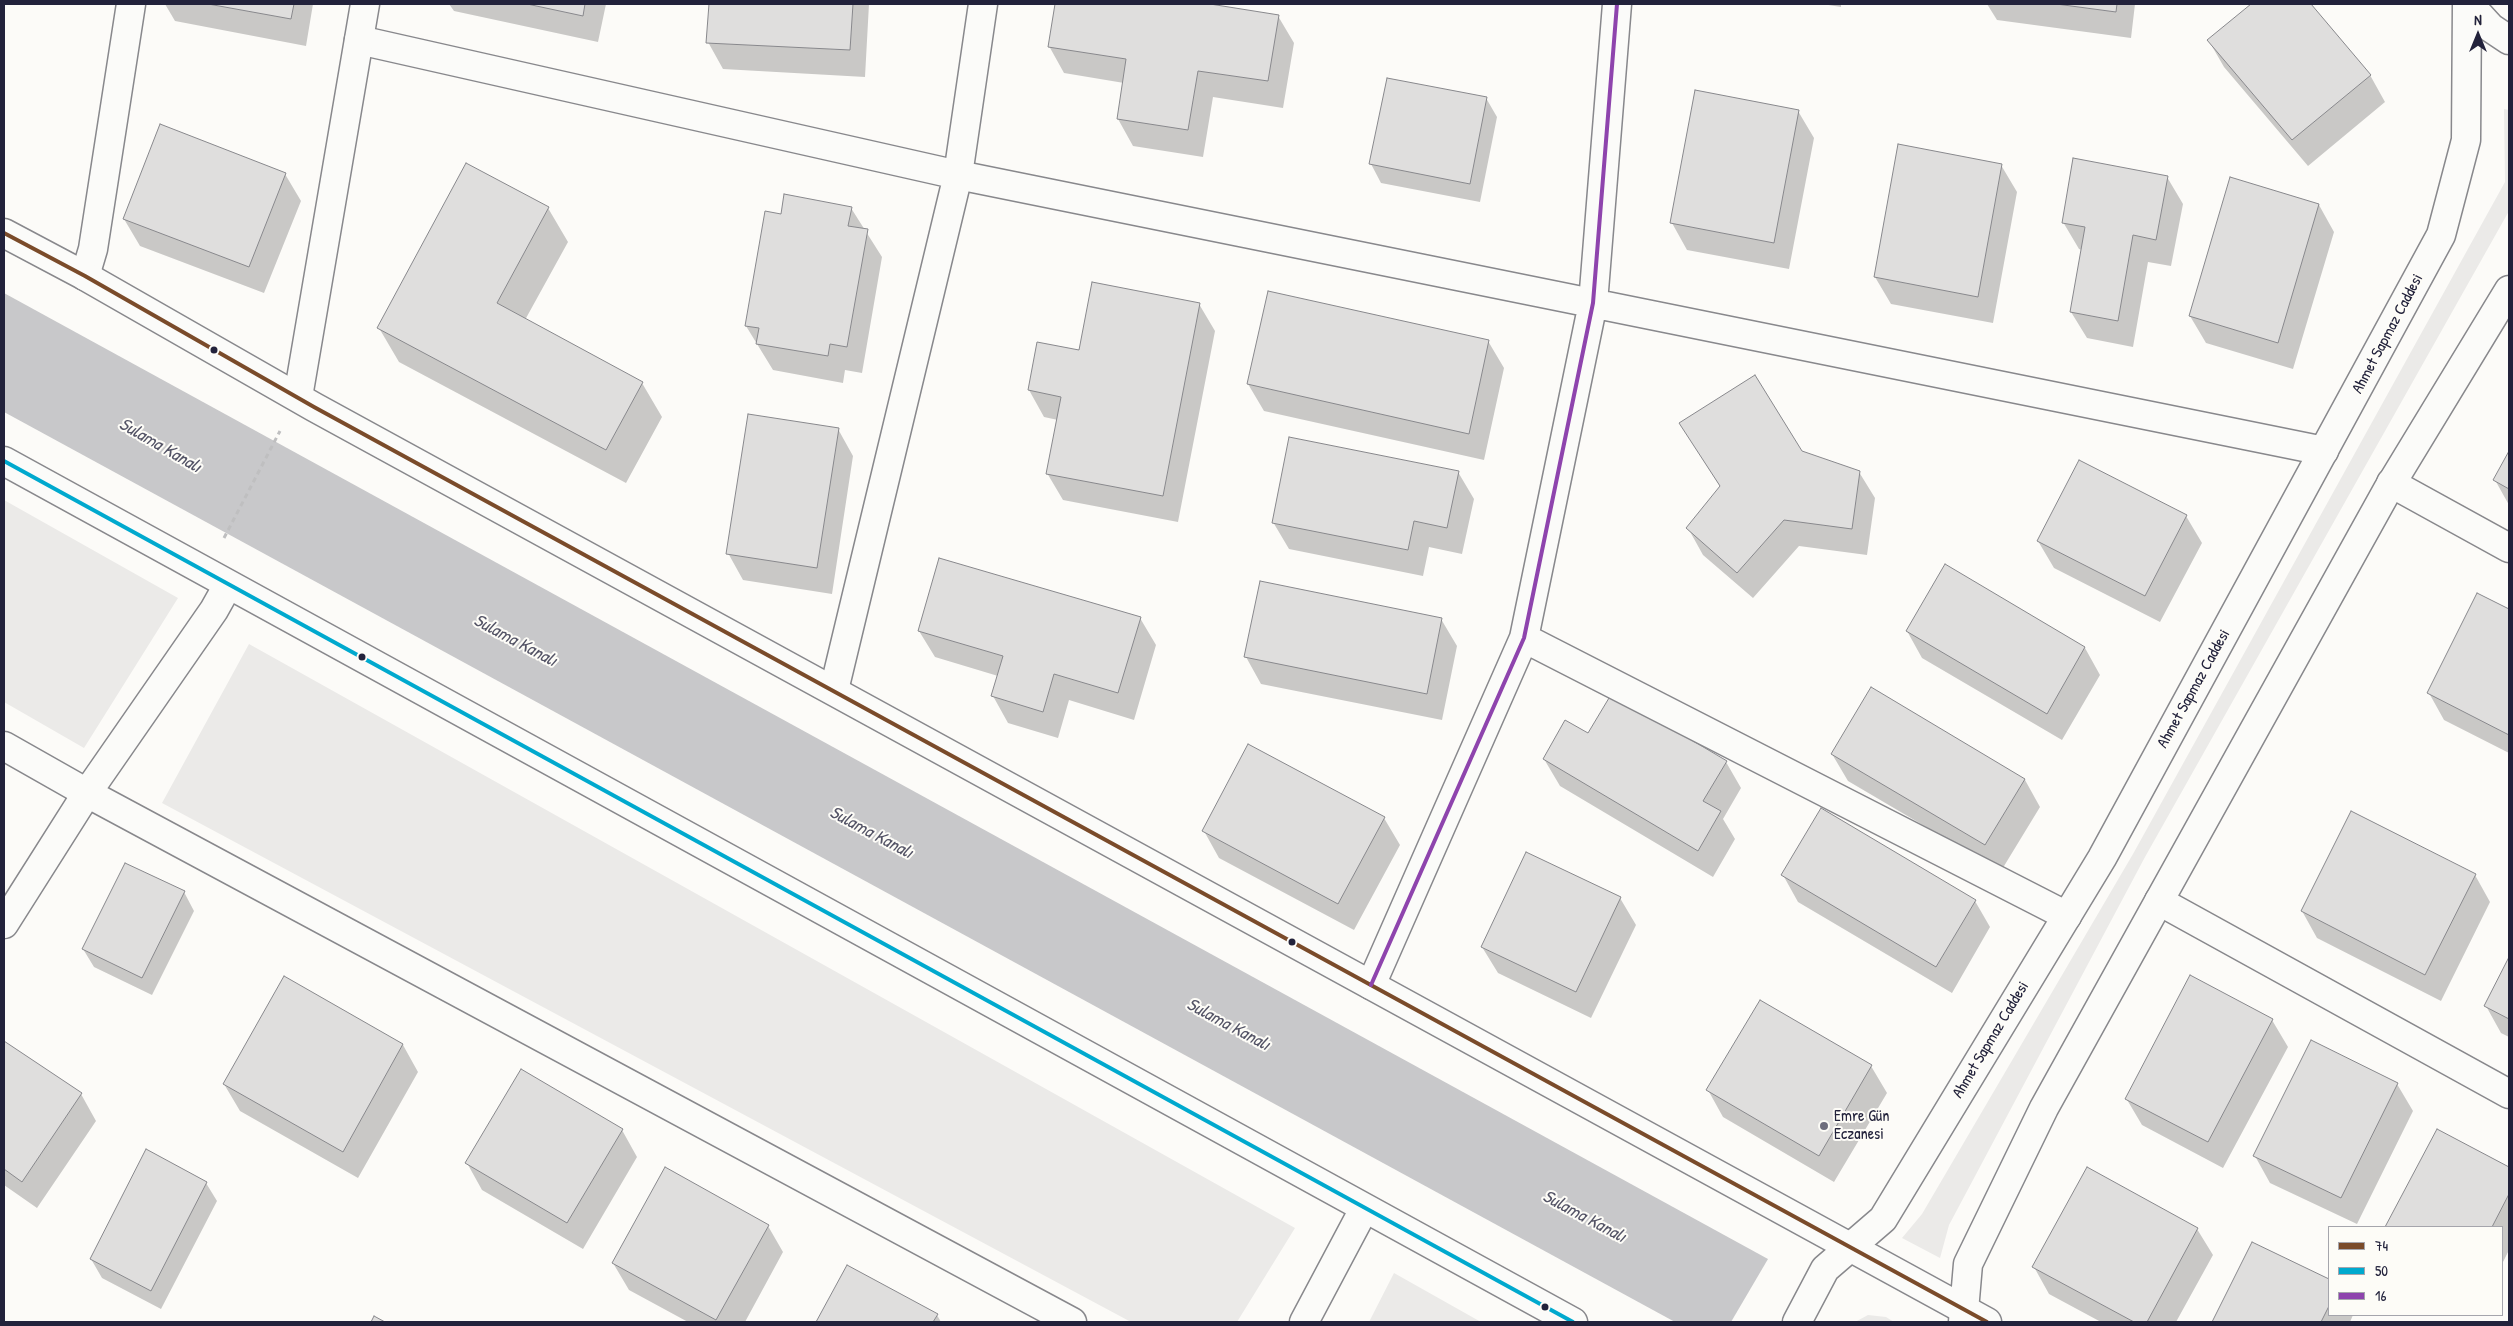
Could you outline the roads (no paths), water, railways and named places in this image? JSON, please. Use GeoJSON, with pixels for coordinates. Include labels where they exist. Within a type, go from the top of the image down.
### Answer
{"type":"FeatureCollection","features":[{"type":"Feature","properties":{"kind":"street"},"geometry":{"type":"LineString","coordinates":[[85,276],[93,249],[131,4]]}},
{"type":"Feature","properties":{"kind":"street"},"geometry":{"type":"LineString","coordinates":[[298,397],[365,4]]}},
{"type":"Feature","properties":{"kind":"street"},"geometry":{"type":"LineString","coordinates":[[834,690],[958,175],[983,4]]}},
{"type":"Feature","properties":{"kind":"street"},"geometry":{"type":"LineString","coordinates":[[1370,985],[1524,638],[1593,304],[1617,4]]}},
{"type":"Feature","properties":{"kind":"street"},"geometry":{"type":"LineString","coordinates":[[2468,4],[2491,28],[2509,40]]}},
{"type":"Feature","properties":{"kind":"street","name":"Ahmet Sapmaz Caddesi"},"geometry":{"type":"LineString","coordinates":[[1797,1322],[1825,1268],[1883,1219],[2102,858],[2441,235],[2466,140],[2468,4]]}},
{"type":"Feature","properties":{"kind":"street"},"geometry":{"type":"LineString","coordinates":[[359,40],[958,175],[2324,451]]}},
{"type":"Feature","properties":{"kind":"street"},"geometry":{"type":"LineString","coordinates":[[4,233],[85,276],[213,351],[1850,1247],[1971,1318]]}},
{"type":"Feature","properties":{"kind":"street"},"geometry":{"type":"LineString","coordinates":[[1971,1318],[1968,1264],[2044,1108],[2392,483],[2509,290]]}},
{"type":"Feature","properties":{"kind":"street"},"geometry":{"type":"LineString","coordinates":[[4,461],[1573,1322]]}},
{"type":"Feature","properties":{"kind":"street"},"geometry":{"type":"LineString","coordinates":[[2392,483],[2509,548]]}},
{"type":"Feature","properties":{"kind":"street"},"geometry":{"type":"LineString","coordinates":[[4,924],[87,793],[214,610],[228,585]]}},
{"type":"Feature","properties":{"kind":"street"},"geometry":{"type":"LineString","coordinates":[[1524,638],[2067,916]]}},
{"type":"Feature","properties":{"kind":"street"},"geometry":{"type":"LineString","coordinates":[[4,746],[87,793],[1072,1322]]}},
{"type":"Feature","properties":{"kind":"street"},"geometry":{"type":"LineString","coordinates":[[2159,900],[2509,1094]]}},
{"type":"Feature","properties":{"kind":"street"},"geometry":{"type":"LineString","coordinates":[[1304,1322],[1364,1209]]}},
{"type":"Feature","properties":{"kind":"water","name":"Sulama Kanalı"},"geometry":{"type":"Polygon","coordinates":[[[4,293],[1768,1259],[1731,1322],[1675,1322],[4,412],[4,293]]]}},
{"type":"Feature","properties":{"kind":"place","name":"Emre Gün Eczanesi"},"geometry":{"type":"Point","coordinates":[1824,1126]}}]}
